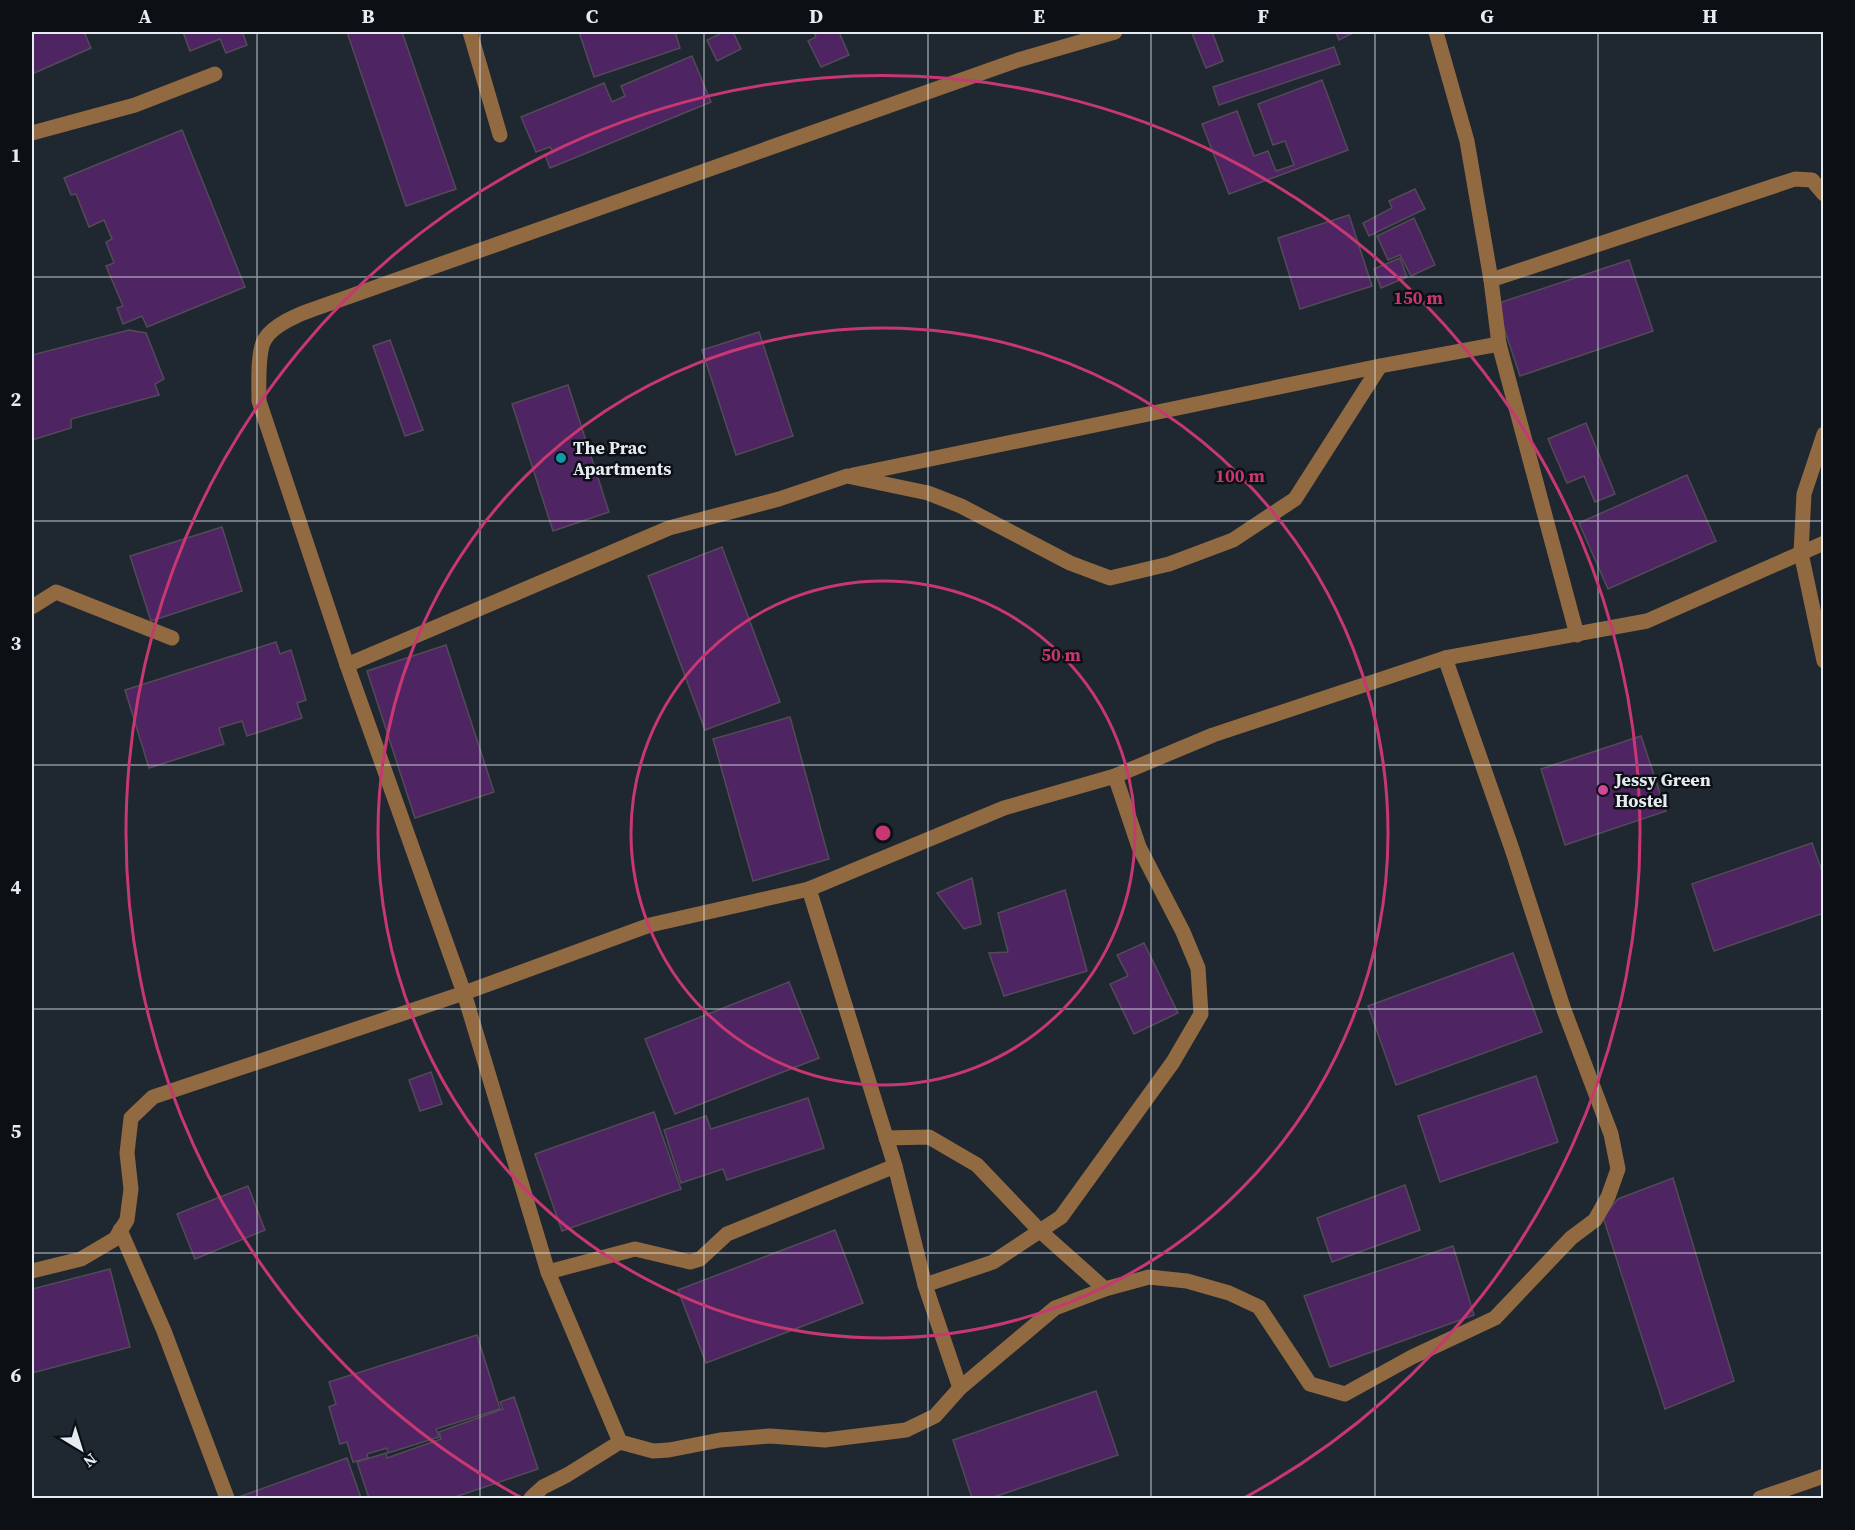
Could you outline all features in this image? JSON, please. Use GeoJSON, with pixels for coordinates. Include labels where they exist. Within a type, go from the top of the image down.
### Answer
{"type":"FeatureCollection","features":[{"type":"Feature","properties":{"kind":"street"},"geometry":{"type":"LineString","coordinates":[[470,32],[500,135]]}},
{"type":"Feature","properties":{"kind":"street"},"geometry":{"type":"LineString","coordinates":[[620,1442],[548,1272],[465,993],[347,665],[260,401],[258,371],[264,339],[290,318],[1018,60],[1114,32]]}},
{"type":"Feature","properties":{"kind":"street"},"geometry":{"type":"LineString","coordinates":[[1436,32],[1467,141],[1491,280],[1499,344],[1577,635]]}},
{"type":"Feature","properties":{"kind":"street"},"geometry":{"type":"LineString","coordinates":[[32,133],[135,105],[215,74]]}},
{"type":"Feature","properties":{"kind":"street"},"geometry":{"type":"LineString","coordinates":[[1491,280],[1795,179],[1818,178],[1824,194]]}},
{"type":"Feature","properties":{"kind":"street"},"geometry":{"type":"LineString","coordinates":[[347,665],[669,528],[779,499],[847,476],[1380,366],[1499,344]]}},
{"type":"Feature","properties":{"kind":"street"},"geometry":{"type":"LineString","coordinates":[[847,476],[928,494],[961,506],[1070,563],[1110,579],[1169,564],[1233,540],[1295,499],[1380,366]]}},
{"type":"Feature","properties":{"kind":"street"},"geometry":{"type":"LineString","coordinates":[[1824,434],[1804,495],[1801,553],[1824,661]]}},
{"type":"Feature","properties":{"kind":"street"},"geometry":{"type":"LineString","coordinates":[[32,1271],[81,1259],[115,1239],[127,1220],[131,1190],[127,1153],[132,1118],[153,1097],[465,993],[650,925],[809,889],[1004,808],[1115,777],[1213,735],[1445,658],[1647,621],[1824,543]]}},
{"type":"Feature","properties":{"kind":"street"},"geometry":{"type":"LineString","coordinates":[[32,607],[56,592],[172,638]]}},
{"type":"Feature","properties":{"kind":"street"},"geometry":{"type":"LineString","coordinates":[[531,1498],[543,1487],[620,1442],[653,1451],[720,1440],[770,1436],[825,1440],[906,1430],[935,1416],[960,1388],[1055,1308],[1105,1289],[1149,1277],[1187,1281],[1229,1293],[1259,1307],[1310,1384],[1345,1394],[1412,1357],[1495,1318],[1570,1238],[1595,1220],[1608,1197],[1618,1169],[1611,1134],[1564,1010],[1509,839],[1445,658]]}},
{"type":"Feature","properties":{"kind":"street"},"geometry":{"type":"LineString","coordinates":[[925,1285],[993,1262],[1061,1217],[1173,1062],[1201,1014],[1198,968],[1183,932],[1139,848],[1115,777]]}},
{"type":"Feature","properties":{"kind":"street"},"geometry":{"type":"LineString","coordinates":[[809,889],[895,1166],[925,1285],[960,1388]]}},
{"type":"Feature","properties":{"kind":"street"},"geometry":{"type":"LineString","coordinates":[[886,1138],[929,1137],[977,1164],[1040,1231],[1105,1289]]}},
{"type":"Feature","properties":{"kind":"street"},"geometry":{"type":"LineString","coordinates":[[548,1272],[635,1249],[690,1262],[700,1259],[727,1234],[895,1166]]}},
{"type":"Feature","properties":{"kind":"street"},"geometry":{"type":"LineString","coordinates":[[120,1230],[164,1330],[227,1498]]}},
{"type":"Feature","properties":{"kind":"street"},"geometry":{"type":"LineString","coordinates":[[1760,1498],[1824,1476]]}},
{"type":"Feature","properties":{"kind":"building"},"geometry":{"type":"Polygon","coordinates":[[[32,32],[84,32],[91,48],[32,74],[32,32]]]}},
{"type":"Feature","properties":{"kind":"building"},"geometry":{"type":"Polygon","coordinates":[[[183,32],[250,32],[243,34],[247,45],[226,53],[220,39],[190,51],[183,32]]]}},
{"type":"Feature","properties":{"kind":"building"},"geometry":{"type":"Polygon","coordinates":[[[347,32],[402,32],[456,189],[406,206],[347,32]]]}},
{"type":"Feature","properties":{"kind":"building"},"geometry":{"type":"Polygon","coordinates":[[[579,32],[675,32],[680,48],[594,77],[579,32]]]}},
{"type":"Feature","properties":{"kind":"building"},"geometry":{"type":"Polygon","coordinates":[[[724,32],[733,32],[741,49],[717,61],[707,40],[724,32]]]}},
{"type":"Feature","properties":{"kind":"building"},"geometry":{"type":"Polygon","coordinates":[[[814,32],[839,32],[849,55],[821,67],[808,41],[816,37],[814,32]]]}},
{"type":"Feature","properties":{"kind":"building"},"geometry":{"type":"Polygon","coordinates":[[[1212,32],[1223,61],[1206,68],[1192,33],[1212,32]]]}},
{"type":"Feature","properties":{"kind":"building"},"geometry":{"type":"Polygon","coordinates":[[[1336,32],[1353,32],[1353,33],[1339,40],[1336,32]]]}},
{"type":"Feature","properties":{"kind":"building"},"geometry":{"type":"Polygon","coordinates":[[[1334,47],[1340,64],[1219,105],[1213,87],[1334,47]]]}},
{"type":"Feature","properties":{"kind":"building"},"geometry":{"type":"Polygon","coordinates":[[[692,56],[711,102],[550,168],[545,155],[553,152],[550,147],[536,152],[521,117],[604,83],[612,102],[625,96],[621,86],[692,56]]]}},
{"type":"Feature","properties":{"kind":"building"},"geometry":{"type":"Polygon","coordinates":[[[1322,80],[1348,150],[1229,194],[1202,124],[1237,111],[1254,156],[1268,151],[1276,171],[1294,165],[1285,141],[1273,145],[1258,104],[1322,80]]]}},
{"type":"Feature","properties":{"kind":"building"},"geometry":{"type":"Polygon","coordinates":[[[182,130],[245,287],[147,327],[142,316],[123,324],[117,308],[123,306],[106,266],[114,263],[106,242],[112,239],[104,220],[89,227],[76,194],[71,195],[64,178],[182,130]]]}},
{"type":"Feature","properties":{"kind":"building"},"geometry":{"type":"Polygon","coordinates":[[[1415,189],[1425,209],[1369,236],[1363,223],[1392,208],[1389,201],[1415,189]]]}},
{"type":"Feature","properties":{"kind":"building"},"geometry":{"type":"Polygon","coordinates":[[[1349,215],[1372,286],[1300,309],[1278,238],[1349,215]]]}},
{"type":"Feature","properties":{"kind":"building"},"geometry":{"type":"Polygon","coordinates":[[[1414,218],[1435,265],[1411,276],[1400,255],[1388,260],[1377,236],[1414,218]]]}},
{"type":"Feature","properties":{"kind":"building"},"geometry":{"type":"Polygon","coordinates":[[[1400,258],[1407,277],[1381,288],[1374,269],[1400,258]]]}},
{"type":"Feature","properties":{"kind":"building"},"geometry":{"type":"Polygon","coordinates":[[[1629,260],[1653,331],[1520,376],[1496,304],[1629,260]]]}},
{"type":"Feature","properties":{"kind":"building"},"geometry":{"type":"Polygon","coordinates":[[[129,330],[146,333],[164,379],[155,384],[159,395],[71,419],[71,428],[32,440],[32,355],[129,330]]]}},
{"type":"Feature","properties":{"kind":"building"},"geometry":{"type":"Polygon","coordinates":[[[759,332],[793,436],[736,455],[702,350],[759,332]]]}},
{"type":"Feature","properties":{"kind":"building"},"geometry":{"type":"Polygon","coordinates":[[[390,340],[423,430],[405,436],[373,346],[390,340]]]}},
{"type":"Feature","properties":{"kind":"building","name":"The Prac Apartments"},"geometry":{"type":"Polygon","coordinates":[[[568,385],[609,512],[553,531],[512,404],[568,385]]]}},
{"type":"Feature","properties":{"kind":"building"},"geometry":{"type":"Polygon","coordinates":[[[1586,423],[1615,494],[1595,502],[1584,476],[1567,483],[1548,439],[1586,423]]]}},
{"type":"Feature","properties":{"kind":"building"},"geometry":{"type":"Polygon","coordinates":[[[1687,475],[1716,541],[1608,589],[1579,523],[1687,475]]]}},
{"type":"Feature","properties":{"kind":"building"},"geometry":{"type":"Polygon","coordinates":[[[222,527],[242,591],[151,621],[130,556],[222,527]]]}},
{"type":"Feature","properties":{"kind":"building"},"geometry":{"type":"Polygon","coordinates":[[[722,547],[780,702],[705,730],[648,576],[722,547]]]}},
{"type":"Feature","properties":{"kind":"building"},"geometry":{"type":"Polygon","coordinates":[[[276,642],[280,654],[291,650],[306,700],[297,703],[302,718],[247,736],[242,721],[219,728],[224,744],[149,768],[125,690],[276,642]]]}},
{"type":"Feature","properties":{"kind":"building"},"geometry":{"type":"Polygon","coordinates":[[[446,645],[494,792],[415,818],[367,671],[446,645]]]}},
{"type":"Feature","properties":{"kind":"building"},"geometry":{"type":"Polygon","coordinates":[[[790,717],[829,859],[753,881],[713,739],[790,717]]]}},
{"type":"Feature","properties":{"kind":"building","name":"Jessy Green Hostel"},"geometry":{"type":"Polygon","coordinates":[[[1641,736],[1666,811],[1565,845],[1541,769],[1641,736]]]}},
{"type":"Feature","properties":{"kind":"building"},"geometry":{"type":"Polygon","coordinates":[[[1812,843],[1824,877],[1824,913],[1714,951],[1692,884],[1812,843]]]}},
{"type":"Feature","properties":{"kind":"building"},"geometry":{"type":"Polygon","coordinates":[[[972,878],[981,924],[964,929],[937,893],[972,878]]]}},
{"type":"Feature","properties":{"kind":"building"},"geometry":{"type":"Polygon","coordinates":[[[1065,890],[1087,971],[1004,996],[989,953],[1008,952],[998,913],[1065,890]]]}},
{"type":"Feature","properties":{"kind":"building"},"geometry":{"type":"Polygon","coordinates":[[[1144,943],[1178,1013],[1134,1034],[1110,984],[1128,976],[1117,955],[1144,943]]]}},
{"type":"Feature","properties":{"kind":"building"},"geometry":{"type":"Polygon","coordinates":[[[1513,953],[1542,1032],[1396,1085],[1368,1006],[1513,953]]]}},
{"type":"Feature","properties":{"kind":"building"},"geometry":{"type":"Polygon","coordinates":[[[789,982],[819,1058],[675,1114],[645,1039],[789,982]]]}},
{"type":"Feature","properties":{"kind":"building"},"geometry":{"type":"Polygon","coordinates":[[[431,1072],[442,1104],[420,1111],[409,1080],[431,1072]]]}},
{"type":"Feature","properties":{"kind":"building"},"geometry":{"type":"Polygon","coordinates":[[[1536,1076],[1558,1142],[1440,1182],[1418,1116],[1536,1076]]]}},
{"type":"Feature","properties":{"kind":"building"},"geometry":{"type":"Polygon","coordinates":[[[808,1098],[824,1148],[727,1180],[723,1169],[681,1183],[664,1130],[706,1116],[711,1129],[808,1098]]]}},
{"type":"Feature","properties":{"kind":"building"},"geometry":{"type":"Polygon","coordinates":[[[654,1112],[681,1189],[562,1231],[535,1154],[654,1112]]]}},
{"type":"Feature","properties":{"kind":"building"},"geometry":{"type":"Polygon","coordinates":[[[1673,1178],[1734,1381],[1665,1409],[1603,1217],[1618,1199],[1673,1178]]]}},
{"type":"Feature","properties":{"kind":"building"},"geometry":{"type":"Polygon","coordinates":[[[1405,1185],[1420,1230],[1332,1262],[1317,1218],[1405,1185]]]}},
{"type":"Feature","properties":{"kind":"building"},"geometry":{"type":"Polygon","coordinates":[[[248,1186],[265,1230],[195,1259],[177,1214],[248,1186]]]}},
{"type":"Feature","properties":{"kind":"building"},"geometry":{"type":"Polygon","coordinates":[[[835,1230],[863,1303],[706,1363],[678,1290],[835,1230]]]}},
{"type":"Feature","properties":{"kind":"building"},"geometry":{"type":"Polygon","coordinates":[[[1453,1246],[1474,1315],[1330,1367],[1304,1296],[1453,1246]]]}},
{"type":"Feature","properties":{"kind":"building"},"geometry":{"type":"Polygon","coordinates":[[[110,1269],[130,1347],[32,1373],[32,1289],[110,1269]]]}},
{"type":"Feature","properties":{"kind":"building"},"geometry":{"type":"Polygon","coordinates":[[[477,1335],[500,1409],[436,1429],[439,1437],[388,1453],[387,1448],[367,1454],[368,1458],[353,1462],[347,1442],[340,1444],[329,1407],[336,1404],[329,1382],[477,1335]]]}},
{"type":"Feature","properties":{"kind":"building"},"geometry":{"type":"Polygon","coordinates":[[[1096,1391],[1118,1455],[991,1498],[972,1498],[953,1440],[1096,1391]]]}},
{"type":"Feature","properties":{"kind":"building"},"geometry":{"type":"Polygon","coordinates":[[[514,1397],[538,1469],[452,1498],[369,1498],[357,1462],[386,1453],[387,1458],[441,1439],[439,1432],[503,1409],[500,1402],[514,1397]]]}},
{"type":"Feature","properties":{"kind":"building"},"geometry":{"type":"Polygon","coordinates":[[[347,1458],[361,1498],[236,1498],[347,1458]]]}},
{"type":"Feature","properties":{"kind":"place","name":"The Prac Apartments"},"geometry":{"type":"Point","coordinates":[561,458]}},
{"type":"Feature","properties":{"kind":"place","name":"Jessy Green Hostel"},"geometry":{"type":"Point","coordinates":[1603,790]}}]}
